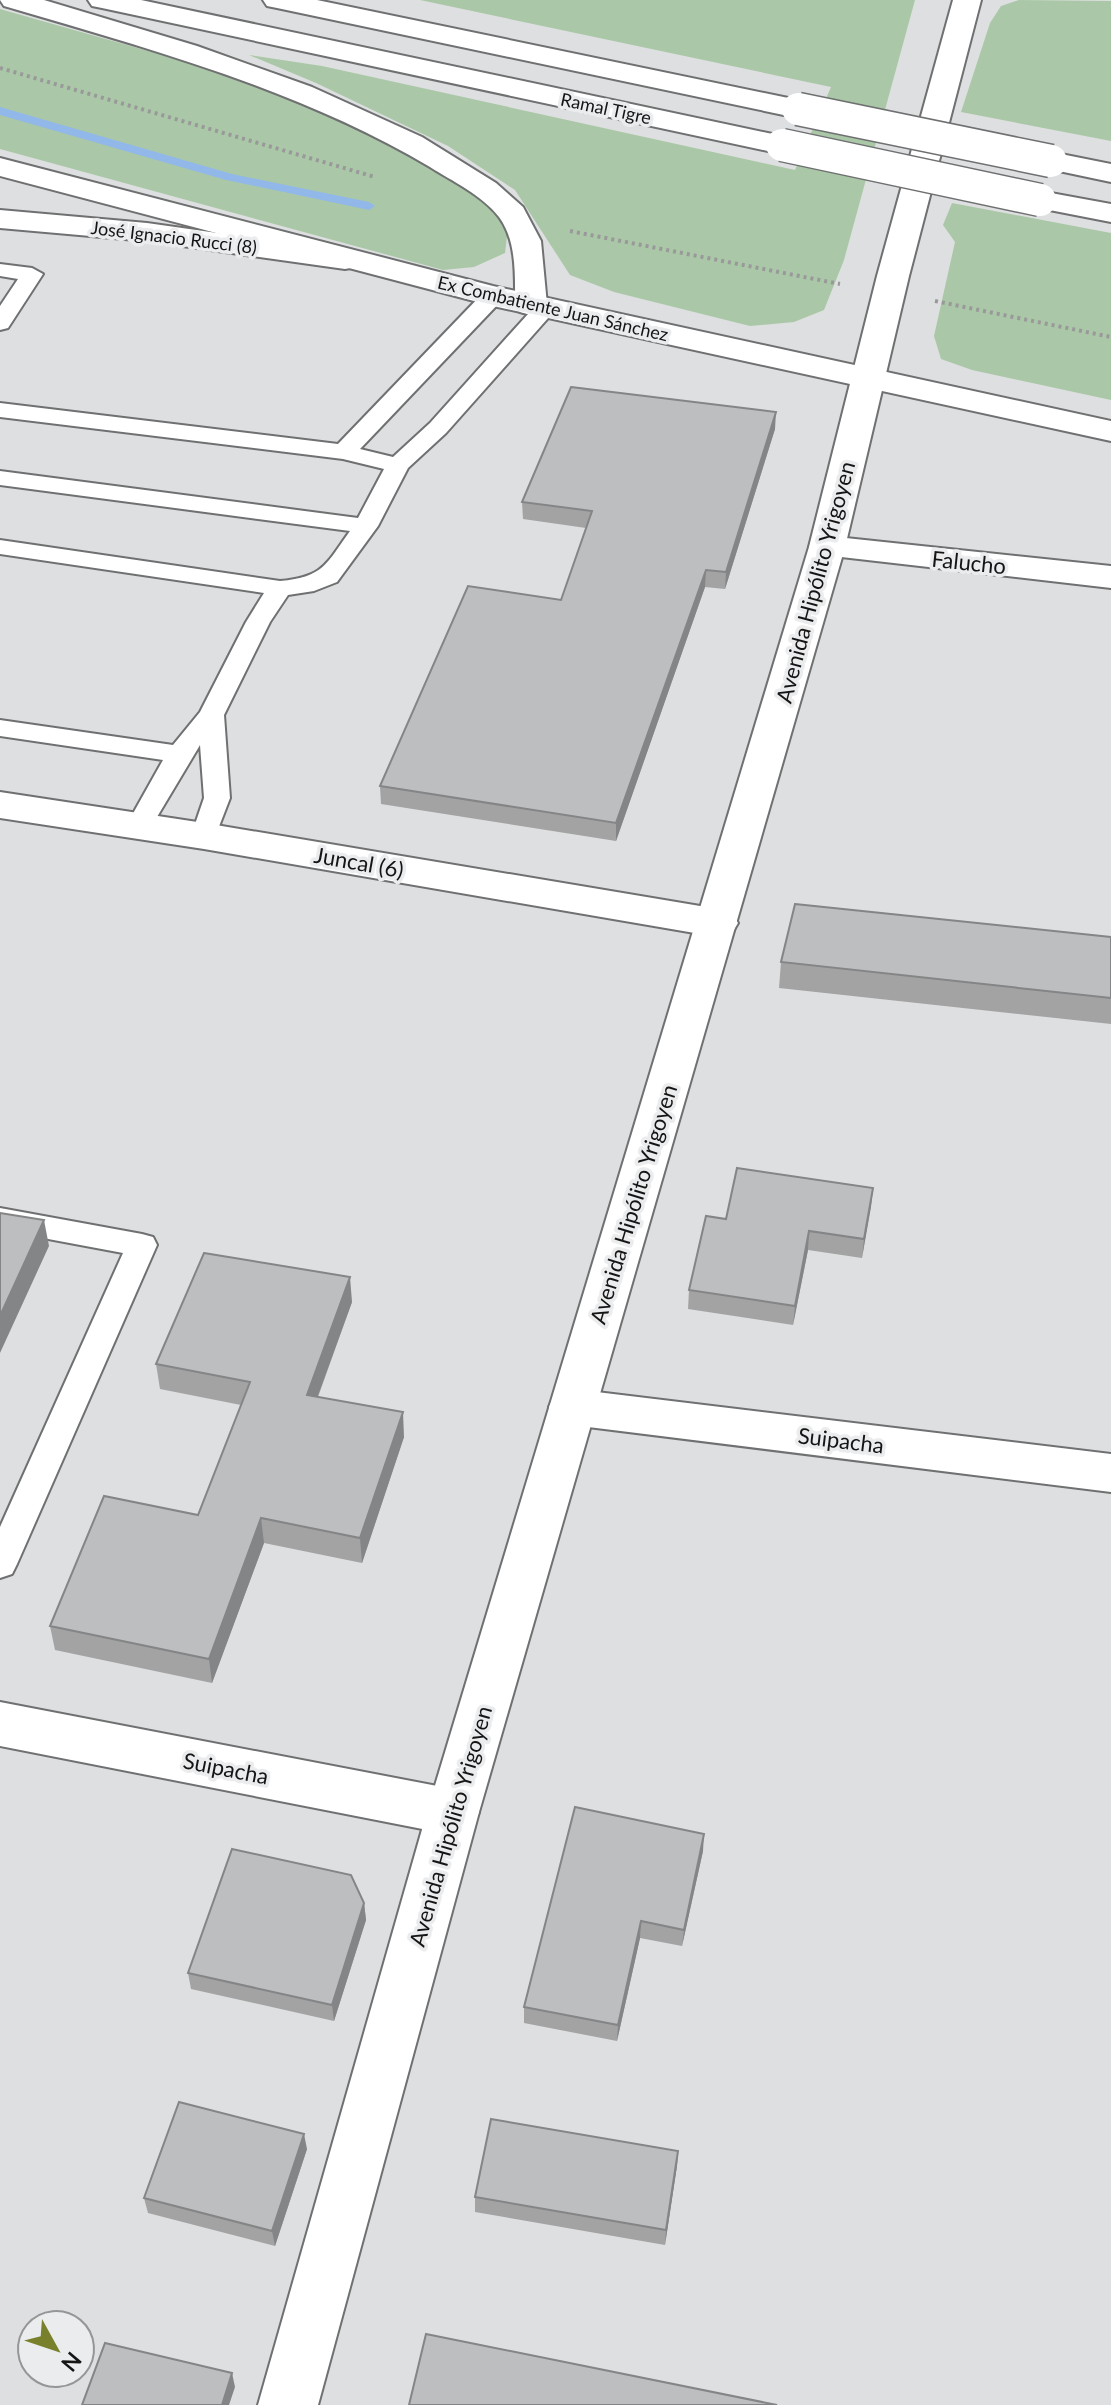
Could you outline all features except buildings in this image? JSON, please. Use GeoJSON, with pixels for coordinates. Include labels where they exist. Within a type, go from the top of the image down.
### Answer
{"type":"FeatureCollection","features":[{"type":"Feature","properties":{"kind":"main road"},"geometry":{"type":"LineString","coordinates":[[14,0],[237,70],[323,103],[445,163],[498,197],[517,221],[528,252],[539,306]]}},
{"type":"Feature","properties":{"kind":"main road","name":"Ramal Tigre"},"geometry":{"type":"LineString","coordinates":[[102,0],[1111,213]]}},
{"type":"Feature","properties":{"kind":"main road","name":"Ramal Tigre"},"geometry":{"type":"LineString","coordinates":[[277,0],[1111,173]]}},
{"type":"Feature","properties":{"kind":"main road","name":"Avenida Hipólito Yrigoyen"},"geometry":{"type":"LineString","coordinates":[[288,2405],[453,1812],[827,547],[868,376],[967,0]]}},
{"type":"Feature","properties":{"kind":"main road","name":"Ex Combatiente Juan Sánchez"},"geometry":{"type":"LineString","coordinates":[[0,167],[493,296],[1111,431]]}},
{"type":"Feature","properties":{"kind":"main road","name":"José Ignacio Rucci (8)"},"geometry":{"type":"LineString","coordinates":[[0,219],[147,232],[347,260]]}},
{"type":"Feature","properties":{"kind":"main road","name":"Falucho"},"geometry":{"type":"LineString","coordinates":[[827,547],[1111,577]]}},
{"type":"Feature","properties":{"kind":"main road","name":"Juncal (6)"},"geometry":{"type":"LineString","coordinates":[[0,805],[204,836],[718,923]]}},
{"type":"Feature","properties":{"kind":"main road","name":"Suipacha"},"geometry":{"type":"LineString","coordinates":[[572,1407],[1111,1473]]}},
{"type":"Feature","properties":{"kind":"main road","name":"Suipacha"},"geometry":{"type":"LineString","coordinates":[[0,1724],[453,1812]]}},
{"type":"Feature","properties":{"kind":"lane"},"geometry":{"type":"LineString","coordinates":[[0,270],[32,274],[0,323]]}},
{"type":"Feature","properties":{"kind":"lane"},"geometry":{"type":"LineString","coordinates":[[343,452],[493,296]]}},
{"type":"Feature","properties":{"kind":"lane"},"geometry":{"type":"LineString","coordinates":[[0,547],[280,588],[305,586],[328,577],[366,526],[398,465],[438,428],[539,306]]}},
{"type":"Feature","properties":{"kind":"lane"},"geometry":{"type":"LineString","coordinates":[[0,410],[343,452],[398,465]]}},
{"type":"Feature","properties":{"kind":"lane"},"geometry":{"type":"LineString","coordinates":[[0,478],[366,526]]}},
{"type":"Feature","properties":{"kind":"lane"},"geometry":{"type":"LineString","coordinates":[[139,826],[179,754],[211,715],[258,622],[280,588]]}},
{"type":"Feature","properties":{"kind":"lane"},"geometry":{"type":"LineString","coordinates":[[204,836],[217,798],[211,715]]}},
{"type":"Feature","properties":{"kind":"lane"},"geometry":{"type":"LineString","coordinates":[[0,728],[179,754]]}},
{"type":"Feature","properties":{"kind":"lane"},"geometry":{"type":"LineString","coordinates":[[0,1219],[142,1245],[0,1564]]}},
{"type":"Feature","properties":{"kind":"green space"},"geometry":{"type":"Polygon","coordinates":[[[420,0],[915,0],[844,260],[824,310],[794,322],[750,326],[614,292],[570,275],[515,190],[448,146],[249,55],[322,66],[795,170],[831,87],[420,0]]]}},
{"type":"Feature","properties":{"kind":"green space"},"geometry":{"type":"Polygon","coordinates":[[[1019,0],[1111,1],[1111,141],[961,112],[990,23],[1001,6],[1019,0]]]}},
{"type":"Feature","properties":{"kind":"green space"},"geometry":{"type":"Polygon","coordinates":[[[0,9],[180,60],[299,103],[431,163],[489,202],[508,228],[505,253],[474,267],[443,270],[0,149],[0,9]]]}},
{"type":"Feature","properties":{"kind":"green space"},"geometry":{"type":"Polygon","coordinates":[[[952,203],[1111,233],[1111,400],[972,370],[941,359],[934,336],[955,242],[943,225],[952,203]]]}},
{"type":"Feature","properties":{"kind":"waterway"},"geometry":{"type":"LineString","coordinates":[[0,111],[230,177],[369,206]]}}]}
